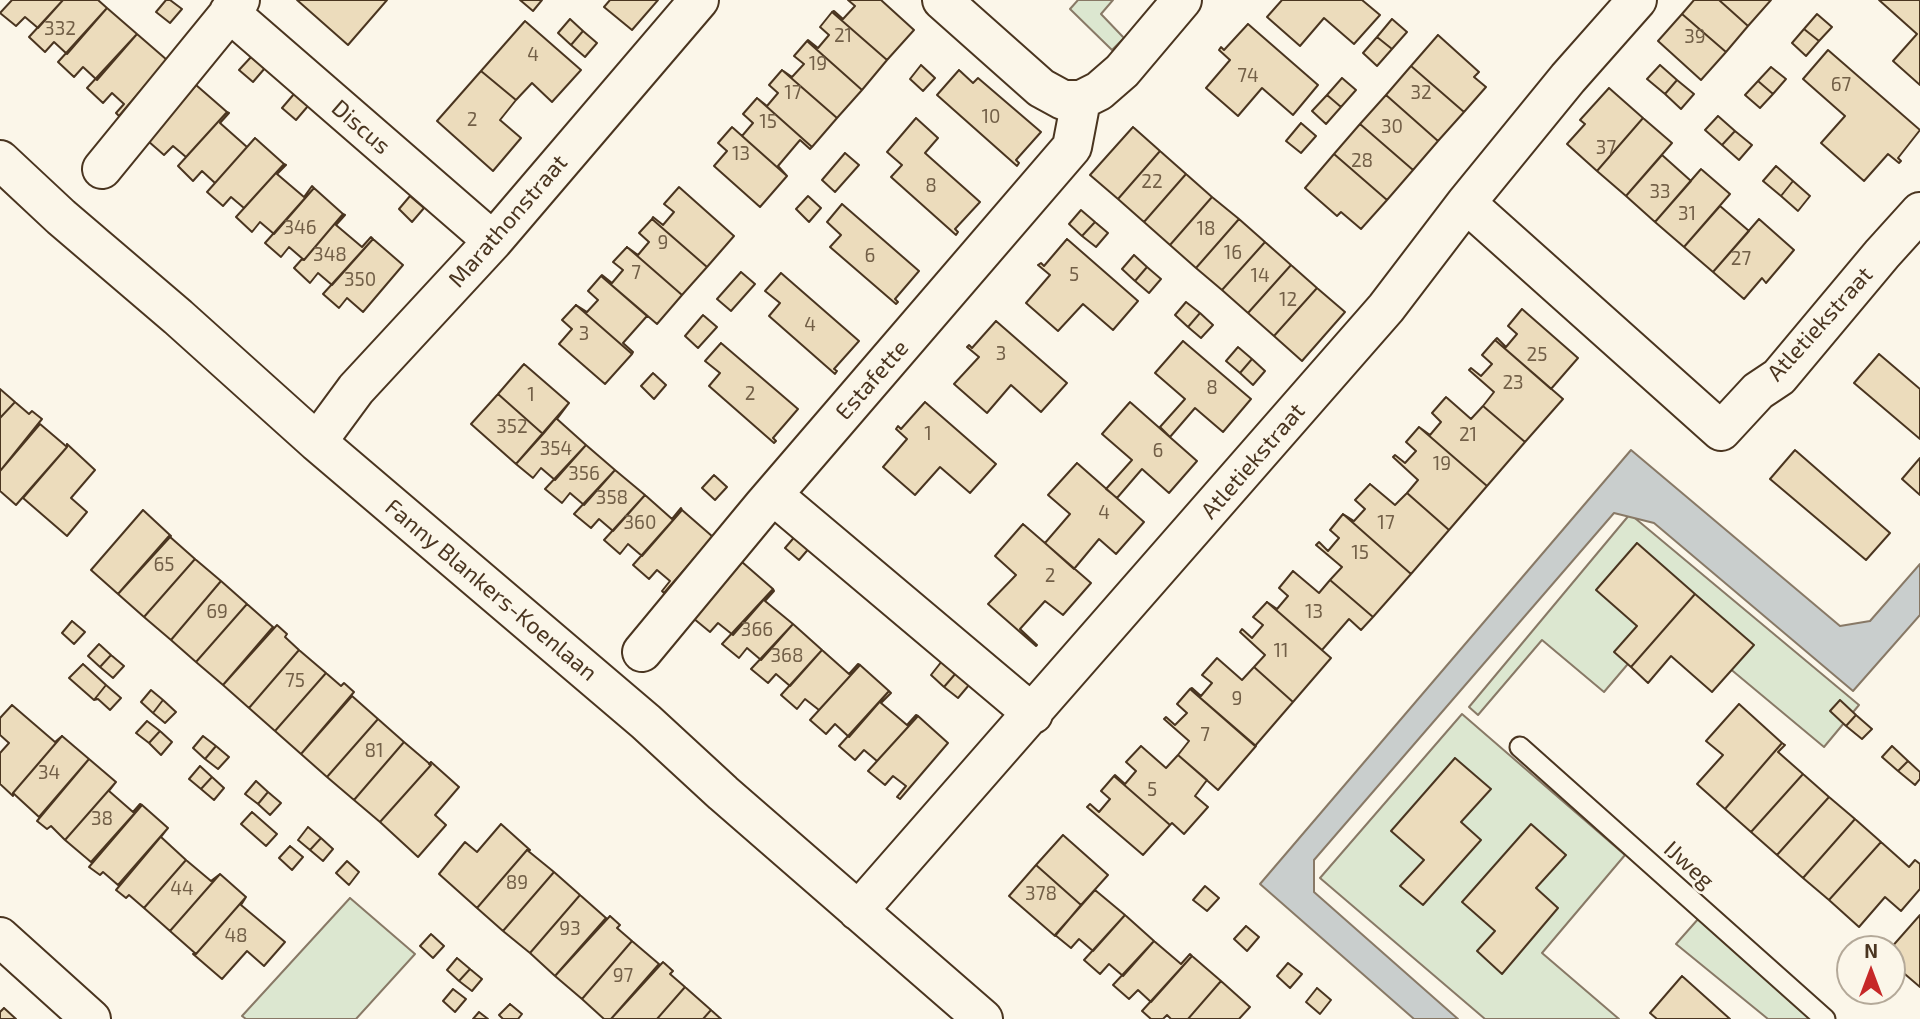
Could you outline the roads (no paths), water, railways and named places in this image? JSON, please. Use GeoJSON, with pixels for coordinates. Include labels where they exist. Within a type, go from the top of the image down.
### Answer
{"type":"FeatureCollection","features":[{"type":"Feature","properties":{"kind":"street","name":"Marathonstraat"},"geometry":{"type":"LineString","coordinates":[[317,442],[356,389],[493,241],[699,0]]}},
{"type":"Feature","properties":{"kind":"street"},"geometry":{"type":"LineString","coordinates":[[942,0],[1041,88],[1063,100],[1081,100],[1099,91],[1122,71],[1182,0]]}},
{"type":"Feature","properties":{"kind":"street","name":"Atletiekstraat"},"geometry":{"type":"LineString","coordinates":[[858,911],[1386,308],[1466,203],[1568,78],[1637,0]]}},
{"type":"Feature","properties":{"kind":"street","name":"Discus"},"geometry":{"type":"LineString","coordinates":[[102,169],[235,6],[493,241]]}},
{"type":"Feature","properties":{"kind":"street","name":"Estafette"},"geometry":{"type":"LineString","coordinates":[[642,652],[1072,147],[1081,100]]}},
{"type":"Feature","properties":{"kind":"street","name":"Fanny Blankers-Koenlaan"},"geometry":{"type":"LineString","coordinates":[[0,160],[317,442],[646,722],[723,793],[983,1019]]}},
{"type":"Feature","properties":{"kind":"street","name":"Atletiekstraat"},"geometry":{"type":"LineString","coordinates":[[1466,203],[1721,431],[1758,391],[1779,377],[1920,212]]}},
{"type":"Feature","properties":{"kind":"street"},"geometry":{"type":"LineString","coordinates":[[773,495],[1033,714]]}},
{"type":"Feature","properties":{"kind":"street"},"geometry":{"type":"LineString","coordinates":[[0,937],[91,1019]]}},
{"type":"Feature","properties":{"kind":"lane","name":"IJweg"},"geometry":{"type":"LineString","coordinates":[[1520,747],[1825,1019]]}}]}
